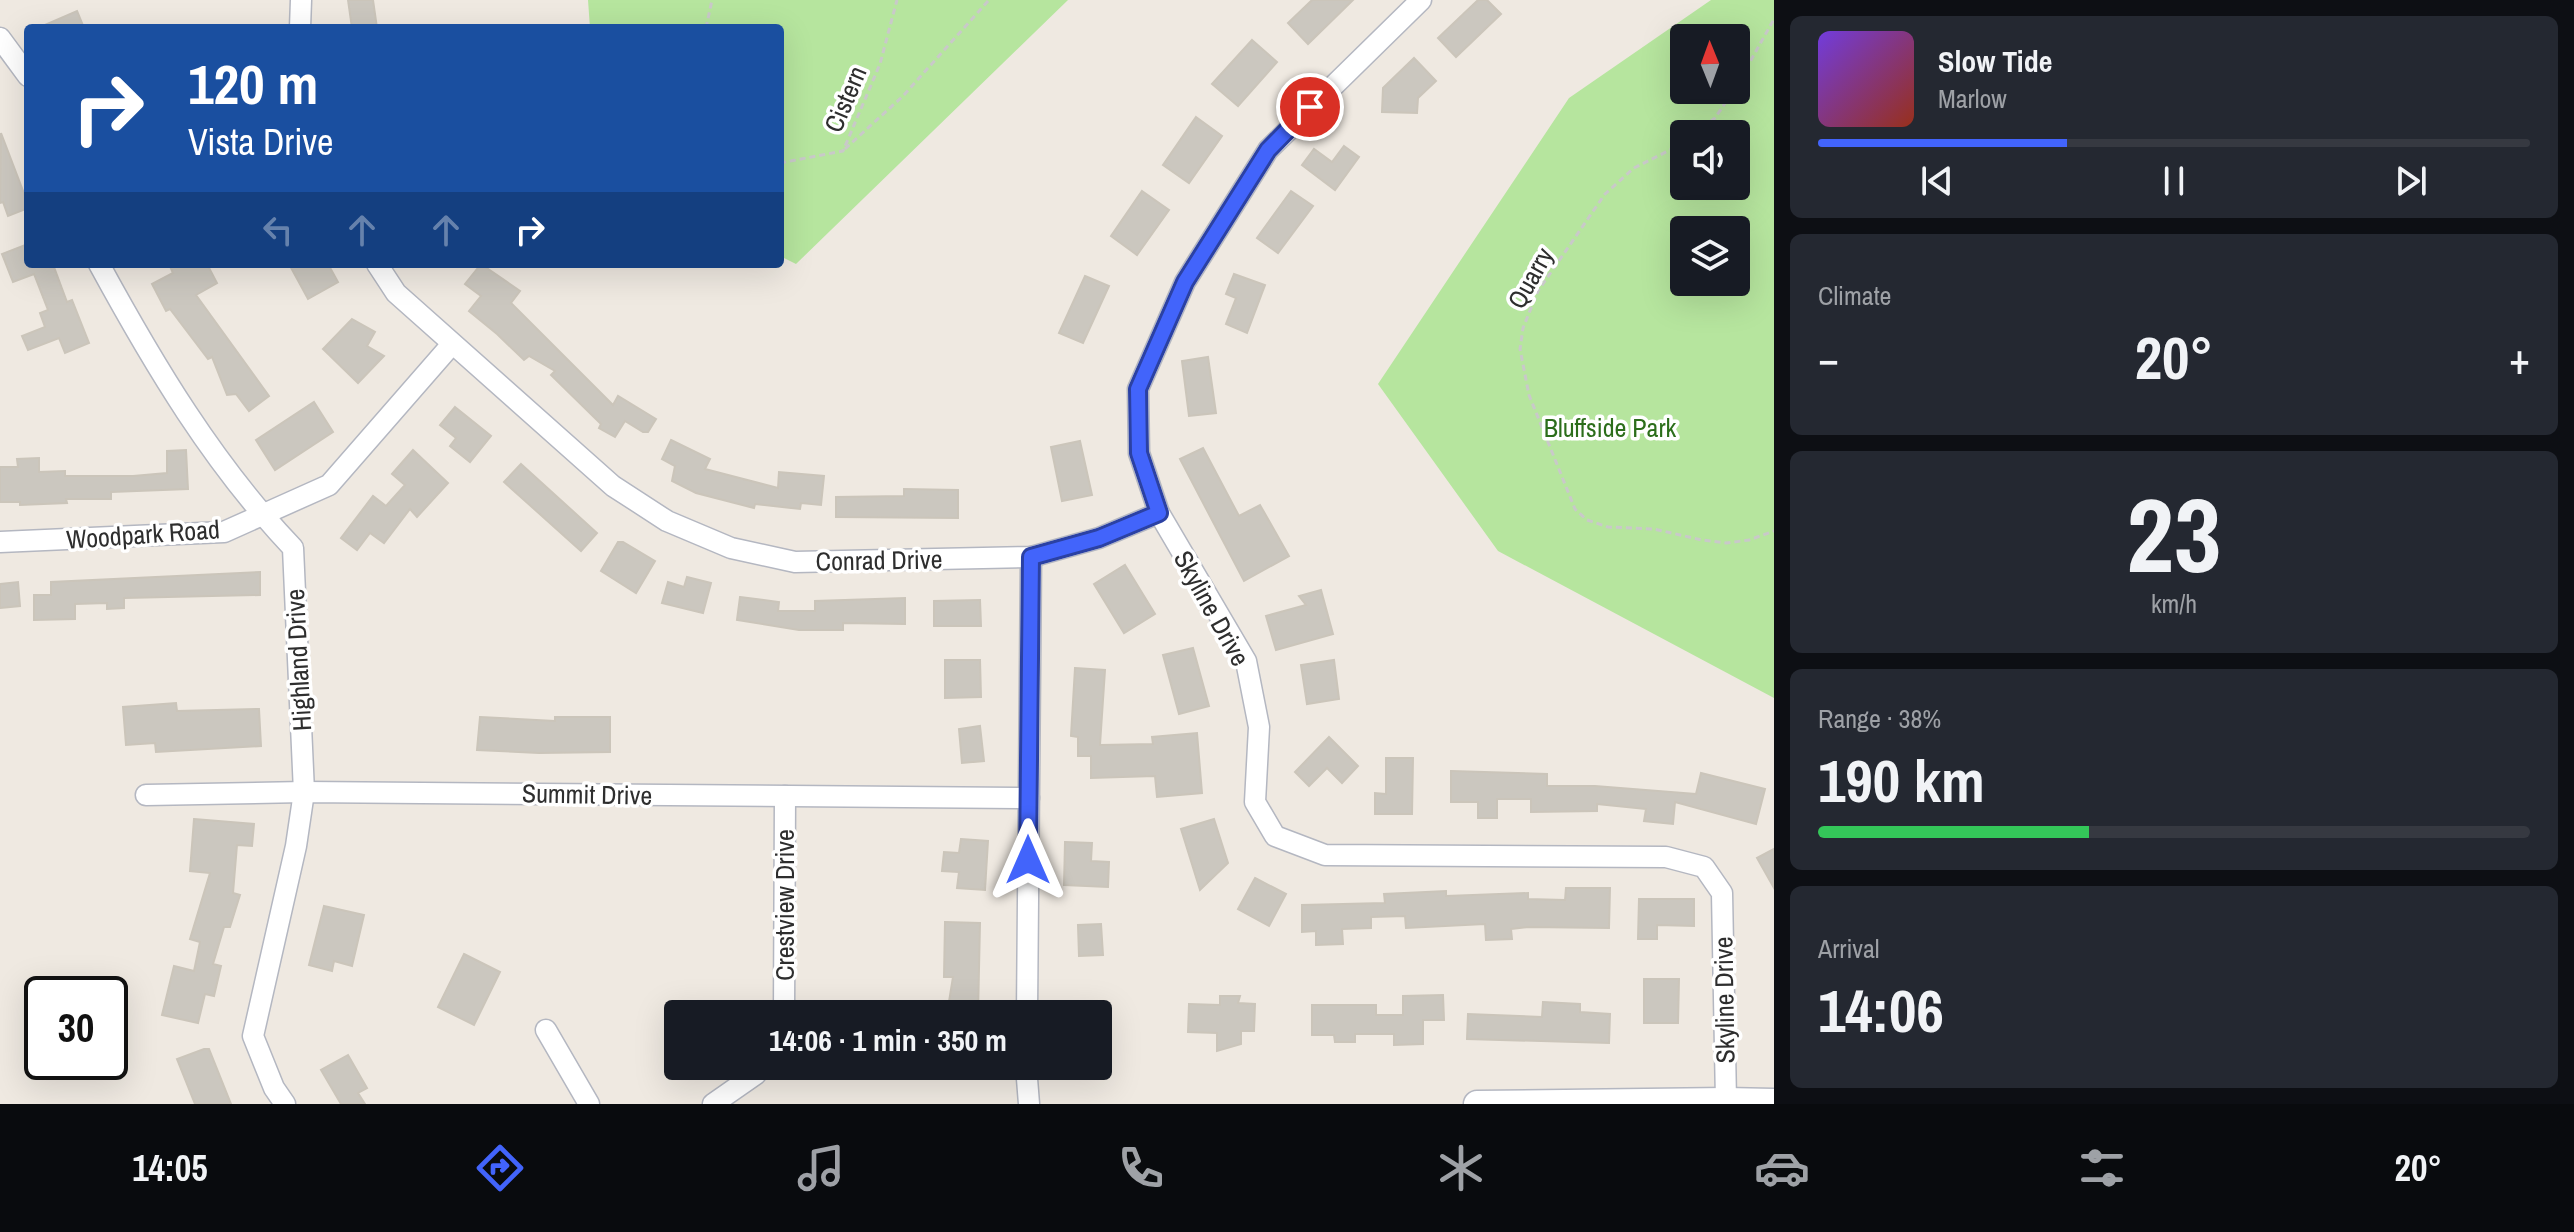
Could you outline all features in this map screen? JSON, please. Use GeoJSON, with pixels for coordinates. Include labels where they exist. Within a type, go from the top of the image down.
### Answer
{"type":"FeatureCollection","features":[{"type":"Feature","properties":{"kind":"main road"},"geometry":{"type":"LineString","coordinates":[[1477,1104],[1774,1102]]}},
{"type":"Feature","properties":{"kind":"street"},"geometry":{"type":"LineString","coordinates":[[300,24],[301,0]]}},
{"type":"Feature","properties":{"kind":"street","name":"Skyline Drive"},"geometry":{"type":"LineString","coordinates":[[1421,0],[1268,150],[1185,282],[1138,389],[1139,453],[1159,513],[1246,661],[1259,727],[1255,802],[1275,836],[1325,855],[1666,857],[1704,867],[1722,893],[1726,1101]]}},
{"type":"Feature","properties":{"kind":"street"},"geometry":{"type":"LineString","coordinates":[[0,38],[24,71]]}},
{"type":"Feature","properties":{"kind":"street","name":"Highland Drive"},"geometry":{"type":"LineString","coordinates":[[101,268],[145,348],[199,433],[261,515],[293,548],[304,792],[296,846],[253,1036],[274,1088],[285,1104]]}},
{"type":"Feature","properties":{"kind":"street","name":"Conrad Drive"},"geometry":{"type":"LineString","coordinates":[[380,268],[396,293],[613,486],[667,521],[731,548],[795,562],[1031,557],[1099,538],[1159,513]]}},
{"type":"Feature","properties":{"kind":"street","name":"Woodpark Road"},"geometry":{"type":"LineString","coordinates":[[0,542],[224,532],[329,485],[452,344]]}},
{"type":"Feature","properties":{"kind":"street"},"geometry":{"type":"LineString","coordinates":[[1027,1000],[1031,557]]}},
{"type":"Feature","properties":{"kind":"street","name":"Summit Drive"},"geometry":{"type":"LineString","coordinates":[[146,795],[304,792],[1029,798]]}},
{"type":"Feature","properties":{"kind":"street","name":"Crestview Drive"},"geometry":{"type":"LineString","coordinates":[[784,1000],[785,796]]}},
{"type":"Feature","properties":{"kind":"street"},"geometry":{"type":"LineString","coordinates":[[546,1030],[589,1104]]}},
{"type":"Feature","properties":{"kind":"street"},"geometry":{"type":"LineString","coordinates":[[713,1104],[747,1080]]}},
{"type":"Feature","properties":{"kind":"street"},"geometry":{"type":"LineString","coordinates":[[1027,1080],[1029,1104]]}},
{"type":"Feature","properties":{"kind":"path"},"geometry":{"type":"LineString","coordinates":[[707,24],[712,0]]}},
{"type":"Feature","properties":{"kind":"path","name":"Cistern"},"geometry":{"type":"LineString","coordinates":[[784,162],[843,151],[880,64],[897,0]]}},
{"type":"Feature","properties":{"kind":"path"},"geometry":{"type":"LineString","coordinates":[[843,151],[903,96],[989,0]]}},
{"type":"Feature","properties":{"kind":"path"},"geometry":{"type":"LineString","coordinates":[[1750,61],[1774,19]]}},
{"type":"Feature","properties":{"kind":"path"},"geometry":{"type":"LineString","coordinates":[[1712,120],[1724,104]]}},
{"type":"Feature","properties":{"kind":"path","name":"Quarry"},"geometry":{"type":"LineString","coordinates":[[1670,150],[1634,168],[1605,194],[1538,291],[1523,328],[1520,349],[1529,395],[1575,509],[1587,520],[1608,527],[1654,529],[1726,543],[1749,540],[1774,531]]}},
{"type":"Feature","properties":{"kind":"green space"},"geometry":{"type":"Polygon","coordinates":[[[588,0],[1068,0],[796,264],[784,258],[784,24],[590,24],[588,0]]]}},
{"type":"Feature","properties":{"kind":"green space","name":"Bluffside Park"},"geometry":{"type":"Polygon","coordinates":[[[1711,0],[1774,0],[1774,698],[1498,551],[1378,384],[1569,98],[1670,28],[1670,104],[1750,104],[1750,24],[1676,24],[1711,0]]]}},
{"type":"Feature","properties":{"kind":"building"},"geometry":{"type":"Polygon","coordinates":[[[348,0],[373,0],[376,24],[351,24],[348,0]]]}},
{"type":"Feature","properties":{"kind":"building"},"geometry":{"type":"Polygon","coordinates":[[[1312,0],[1353,0],[1308,44],[1288,23],[1312,0]]]}},
{"type":"Feature","properties":{"kind":"building"},"geometry":{"type":"Polygon","coordinates":[[[1478,0],[1487,0],[1501,14],[1456,57],[1438,38],[1478,0]]]}},
{"type":"Feature","properties":{"kind":"building"},"geometry":{"type":"Polygon","coordinates":[[[77,11],[82,24],[47,24],[77,11]]]}},
{"type":"Feature","properties":{"kind":"building"},"geometry":{"type":"Polygon","coordinates":[[[1252,40],[1277,62],[1238,106],[1212,84],[1252,40]]]}},
{"type":"Feature","properties":{"kind":"building"},"geometry":{"type":"Polygon","coordinates":[[[1414,58],[1436,81],[1418,98],[1417,113],[1382,112],[1383,88],[1414,58]]]}},
{"type":"Feature","properties":{"kind":"building"},"geometry":{"type":"Polygon","coordinates":[[[1196,117],[1222,136],[1189,183],[1163,165],[1196,117]]]}},
{"type":"Feature","properties":{"kind":"building"},"geometry":{"type":"Polygon","coordinates":[[[1,133],[24,193],[24,210],[8,216],[3,202],[0,203],[1,133]]]}},
{"type":"Feature","properties":{"kind":"building"},"geometry":{"type":"Polygon","coordinates":[[[1344,146],[1359,157],[1335,190],[1302,165],[1314,149],[1332,162],[1344,146]]]}},
{"type":"Feature","properties":{"kind":"building"},"geometry":{"type":"Polygon","coordinates":[[[1142,191],[1169,210],[1137,255],[1111,236],[1142,191]]]}},
{"type":"Feature","properties":{"kind":"building"},"geometry":{"type":"Polygon","coordinates":[[[1291,191],[1313,206],[1278,253],[1257,238],[1291,191]]]}},
{"type":"Feature","properties":{"kind":"building"},"geometry":{"type":"Polygon","coordinates":[[[24,246],[24,268],[54,268],[67,302],[72,300],[89,343],[65,353],[59,338],[28,350],[22,336],[45,327],[40,313],[48,310],[34,274],[13,282],[2,254],[24,246]]]}},
{"type":"Feature","properties":{"kind":"building"},"geometry":{"type":"Polygon","coordinates":[[[171,268],[209,268],[217,283],[196,295],[269,396],[249,411],[236,394],[227,395],[212,357],[208,359],[170,309],[166,311],[152,284],[173,273],[171,268]]]}},
{"type":"Feature","properties":{"kind":"building"},"geometry":{"type":"Polygon","coordinates":[[[291,268],[330,268],[338,282],[308,299],[291,268]]]}},
{"type":"Feature","properties":{"kind":"building"},"geometry":{"type":"Polygon","coordinates":[[[478,268],[487,268],[520,291],[511,303],[613,405],[618,396],[656,419],[648,432],[625,421],[615,437],[599,428],[601,424],[551,375],[555,371],[529,356],[524,360],[469,311],[481,296],[465,284],[478,268]]]}},
{"type":"Feature","properties":{"kind":"building"},"geometry":{"type":"Polygon","coordinates":[[[1234,274],[1265,285],[1247,333],[1226,324],[1236,298],[1226,294],[1234,274]]]}},
{"type":"Feature","properties":{"kind":"building"},"geometry":{"type":"Polygon","coordinates":[[[1085,276],[1109,286],[1083,343],[1059,333],[1085,276]]]}},
{"type":"Feature","properties":{"kind":"building"},"geometry":{"type":"Polygon","coordinates":[[[352,319],[375,332],[367,346],[384,356],[358,383],[323,349],[352,319]]]}},
{"type":"Feature","properties":{"kind":"building"},"geometry":{"type":"Polygon","coordinates":[[[1208,357],[1216,413],[1189,416],[1182,361],[1208,357]]]}},
{"type":"Feature","properties":{"kind":"building"},"geometry":{"type":"Polygon","coordinates":[[[314,402],[333,432],[275,470],[256,440],[314,402]]]}},
{"type":"Feature","properties":{"kind":"building"},"geometry":{"type":"Polygon","coordinates":[[[455,407],[491,436],[470,462],[450,446],[456,438],[440,425],[455,407]]]}},
{"type":"Feature","properties":{"kind":"building"},"geometry":{"type":"Polygon","coordinates":[[[671,440],[710,459],[705,469],[778,488],[779,472],[824,476],[821,505],[801,503],[800,509],[755,504],[754,508],[696,493],[672,481],[675,466],[662,459],[671,440]]]}},
{"type":"Feature","properties":{"kind":"building"},"geometry":{"type":"Polygon","coordinates":[[[1080,441],[1092,495],[1062,501],[1051,447],[1080,441]]]}},
{"type":"Feature","properties":{"kind":"building"},"geometry":{"type":"Polygon","coordinates":[[[1203,448],[1239,516],[1260,505],[1289,556],[1244,581],[1180,459],[1203,448]]]}},
{"type":"Feature","properties":{"kind":"building"},"geometry":{"type":"Polygon","coordinates":[[[186,450],[188,489],[111,492],[111,499],[66,499],[67,503],[20,505],[20,502],[0,502],[0,467],[18,467],[17,459],[39,458],[39,472],[65,471],[65,476],[133,476],[167,473],[167,451],[186,450]]]}},
{"type":"Feature","properties":{"kind":"building"},"geometry":{"type":"Polygon","coordinates":[[[413,450],[448,483],[417,517],[410,509],[384,543],[370,533],[357,550],[341,538],[373,496],[386,506],[405,485],[392,474],[413,450]]]}},
{"type":"Feature","properties":{"kind":"building"},"geometry":{"type":"Polygon","coordinates":[[[521,464],[597,533],[581,551],[504,482],[521,464]]]}},
{"type":"Feature","properties":{"kind":"building"},"geometry":{"type":"Polygon","coordinates":[[[904,489],[958,490],[958,518],[836,517],[836,497],[904,496],[904,489]]]}},
{"type":"Feature","properties":{"kind":"building"},"geometry":{"type":"Polygon","coordinates":[[[618,542],[655,561],[636,593],[601,571],[618,542]]]}},
{"type":"Feature","properties":{"kind":"building"},"geometry":{"type":"Polygon","coordinates":[[[1125,565],[1155,614],[1124,633],[1094,584],[1125,565]]]}},
{"type":"Feature","properties":{"kind":"building"},"geometry":{"type":"Polygon","coordinates":[[[260,572],[260,595],[124,598],[124,608],[107,609],[107,603],[75,604],[75,619],[34,620],[34,595],[51,595],[51,582],[260,572]]]}},
{"type":"Feature","properties":{"kind":"building"},"geometry":{"type":"Polygon","coordinates":[[[687,577],[711,583],[703,613],[662,603],[668,582],[684,587],[687,577]]]}},
{"type":"Feature","properties":{"kind":"building"},"geometry":{"type":"Polygon","coordinates":[[[18,582],[20,606],[0,608],[0,584],[18,582]]]}},
{"type":"Feature","properties":{"kind":"building"},"geometry":{"type":"Polygon","coordinates":[[[1321,590],[1333,634],[1276,650],[1266,616],[1306,605],[1299,596],[1321,590]]]}},
{"type":"Feature","properties":{"kind":"building"},"geometry":{"type":"Polygon","coordinates":[[[740,597],[779,602],[778,611],[815,611],[815,601],[905,598],[905,624],[843,623],[843,630],[799,630],[737,620],[740,597]]]}},
{"type":"Feature","properties":{"kind":"building"},"geometry":{"type":"Polygon","coordinates":[[[980,600],[981,626],[934,626],[934,601],[980,600]]]}},
{"type":"Feature","properties":{"kind":"building"},"geometry":{"type":"Polygon","coordinates":[[[1193,648],[1209,706],[1179,714],[1163,655],[1193,648]]]}},
{"type":"Feature","properties":{"kind":"building"},"geometry":{"type":"Polygon","coordinates":[[[945,660],[980,660],[981,697],[945,698],[945,660]]]}},
{"type":"Feature","properties":{"kind":"building"},"geometry":{"type":"Polygon","coordinates":[[[1334,660],[1339,699],[1307,704],[1301,665],[1334,660]]]}},
{"type":"Feature","properties":{"kind":"building"},"geometry":{"type":"Polygon","coordinates":[[[1075,668],[1105,670],[1100,745],[1153,744],[1152,737],[1197,733],[1202,793],[1157,797],[1155,776],[1091,778],[1091,756],[1078,756],[1078,737],[1071,736],[1075,668]]]}},
{"type":"Feature","properties":{"kind":"building"},"geometry":{"type":"Polygon","coordinates":[[[176,703],[177,711],[259,709],[261,746],[156,752],[155,743],[126,745],[123,707],[176,703]]]}},
{"type":"Feature","properties":{"kind":"building"},"geometry":{"type":"Polygon","coordinates":[[[480,717],[555,721],[555,717],[610,717],[610,752],[477,750],[480,717]]]}},
{"type":"Feature","properties":{"kind":"building"},"geometry":{"type":"Polygon","coordinates":[[[980,726],[984,761],[962,763],[959,729],[980,726]]]}},
{"type":"Feature","properties":{"kind":"building"},"geometry":{"type":"Polygon","coordinates":[[[1329,737],[1358,766],[1342,783],[1327,768],[1309,786],[1295,772],[1329,737]]]}},
{"type":"Feature","properties":{"kind":"building"},"geometry":{"type":"Polygon","coordinates":[[[1386,758],[1413,758],[1412,814],[1375,814],[1375,793],[1386,794],[1386,758]]]}},
{"type":"Feature","properties":{"kind":"building"},"geometry":{"type":"Polygon","coordinates":[[[1451,771],[1547,774],[1547,786],[1595,786],[1696,794],[1701,773],[1765,789],[1756,824],[1675,802],[1673,824],[1644,821],[1646,809],[1597,804],[1597,811],[1531,812],[1531,799],[1497,799],[1497,818],[1478,818],[1478,802],[1451,802],[1451,771]]]}},
{"type":"Feature","properties":{"kind":"building"},"geometry":{"type":"Polygon","coordinates":[[[194,819],[254,824],[252,846],[237,845],[233,893],[240,895],[230,927],[224,927],[213,964],[221,966],[214,996],[205,994],[198,1023],[162,1015],[174,966],[194,971],[200,942],[190,939],[210,873],[190,871],[194,819]]]}},
{"type":"Feature","properties":{"kind":"building"},"geometry":{"type":"Polygon","coordinates":[[[1214,819],[1228,863],[1200,890],[1181,829],[1214,819]]]}},
{"type":"Feature","properties":{"kind":"building"},"geometry":{"type":"Polygon","coordinates":[[[961,839],[988,841],[985,890],[957,888],[959,872],[942,871],[944,852],[959,853],[961,839]]]}},
{"type":"Feature","properties":{"kind":"building"},"geometry":{"type":"Polygon","coordinates":[[[1065,842],[1092,843],[1091,861],[1109,862],[1108,887],[1064,885],[1065,842]]]}},
{"type":"Feature","properties":{"kind":"building"},"geometry":{"type":"Polygon","coordinates":[[[1774,849],[1774,888],[1757,858],[1774,849]]]}},
{"type":"Feature","properties":{"kind":"building"},"geometry":{"type":"Polygon","coordinates":[[[1255,878],[1286,894],[1269,926],[1238,909],[1255,878]]]}},
{"type":"Feature","properties":{"kind":"building"},"geometry":{"type":"Polygon","coordinates":[[[1566,888],[1610,888],[1609,928],[1529,927],[1511,929],[1512,939],[1486,940],[1485,924],[1406,928],[1405,916],[1371,917],[1371,928],[1342,929],[1343,944],[1316,945],[1316,931],[1302,932],[1302,905],[1385,903],[1384,894],[1446,891],[1446,896],[1528,893],[1528,899],[1565,900],[1566,888]]]}},
{"type":"Feature","properties":{"kind":"building"},"geometry":{"type":"Polygon","coordinates":[[[1639,899],[1694,899],[1694,926],[1657,925],[1657,939],[1638,939],[1639,899]]]}},
{"type":"Feature","properties":{"kind":"building"},"geometry":{"type":"Polygon","coordinates":[[[324,906],[364,915],[352,966],[334,961],[332,971],[309,965],[324,906]]]}},
{"type":"Feature","properties":{"kind":"building"},"geometry":{"type":"Polygon","coordinates":[[[945,922],[980,923],[978,1000],[949,1000],[953,977],[944,977],[945,922]]]}},
{"type":"Feature","properties":{"kind":"building"},"geometry":{"type":"Polygon","coordinates":[[[1101,924],[1103,955],[1079,956],[1078,925],[1101,924]]]}},
{"type":"Feature","properties":{"kind":"building"},"geometry":{"type":"Polygon","coordinates":[[[464,954],[500,972],[474,1025],[438,1007],[464,954]]]}},
{"type":"Feature","properties":{"kind":"building"},"geometry":{"type":"Polygon","coordinates":[[[1644,979],[1679,979],[1678,1023],[1644,1023],[1644,979]]]}},
{"type":"Feature","properties":{"kind":"building"},"geometry":{"type":"Polygon","coordinates":[[[1443,995],[1444,1020],[1423,1020],[1423,1044],[1394,1045],[1394,1034],[1355,1034],[1355,1042],[1335,1042],[1334,1035],[1312,1035],[1312,1005],[1376,1005],[1376,1015],[1403,1015],[1403,996],[1443,995]]]}},
{"type":"Feature","properties":{"kind":"building"},"geometry":{"type":"Polygon","coordinates":[[[1220,996],[1240,996],[1238,1003],[1255,1004],[1254,1031],[1241,1031],[1241,1044],[1217,1051],[1217,1033],[1188,1032],[1189,1004],[1220,1005],[1220,996]]]}},
{"type":"Feature","properties":{"kind":"building"},"geometry":{"type":"Polygon","coordinates":[[[1543,1002],[1580,1004],[1580,1012],[1610,1014],[1609,1043],[1467,1039],[1468,1014],[1542,1017],[1543,1002]]]}},
{"type":"Feature","properties":{"kind":"building"},"geometry":{"type":"Polygon","coordinates":[[[209,1049],[231,1104],[195,1104],[177,1059],[209,1049]]]}},
{"type":"Feature","properties":{"kind":"building"},"geometry":{"type":"Polygon","coordinates":[[[348,1055],[367,1088],[358,1093],[365,1104],[341,1104],[321,1070],[348,1055]]]}},
{"type":"Feature","properties":{"kind":"route"},"geometry":{"type":"LineString","coordinates":[[1028,860],[1031,557],[1099,538],[1159,513],[1139,453],[1138,389],[1185,282],[1268,150],[1310,107]]}}]}
